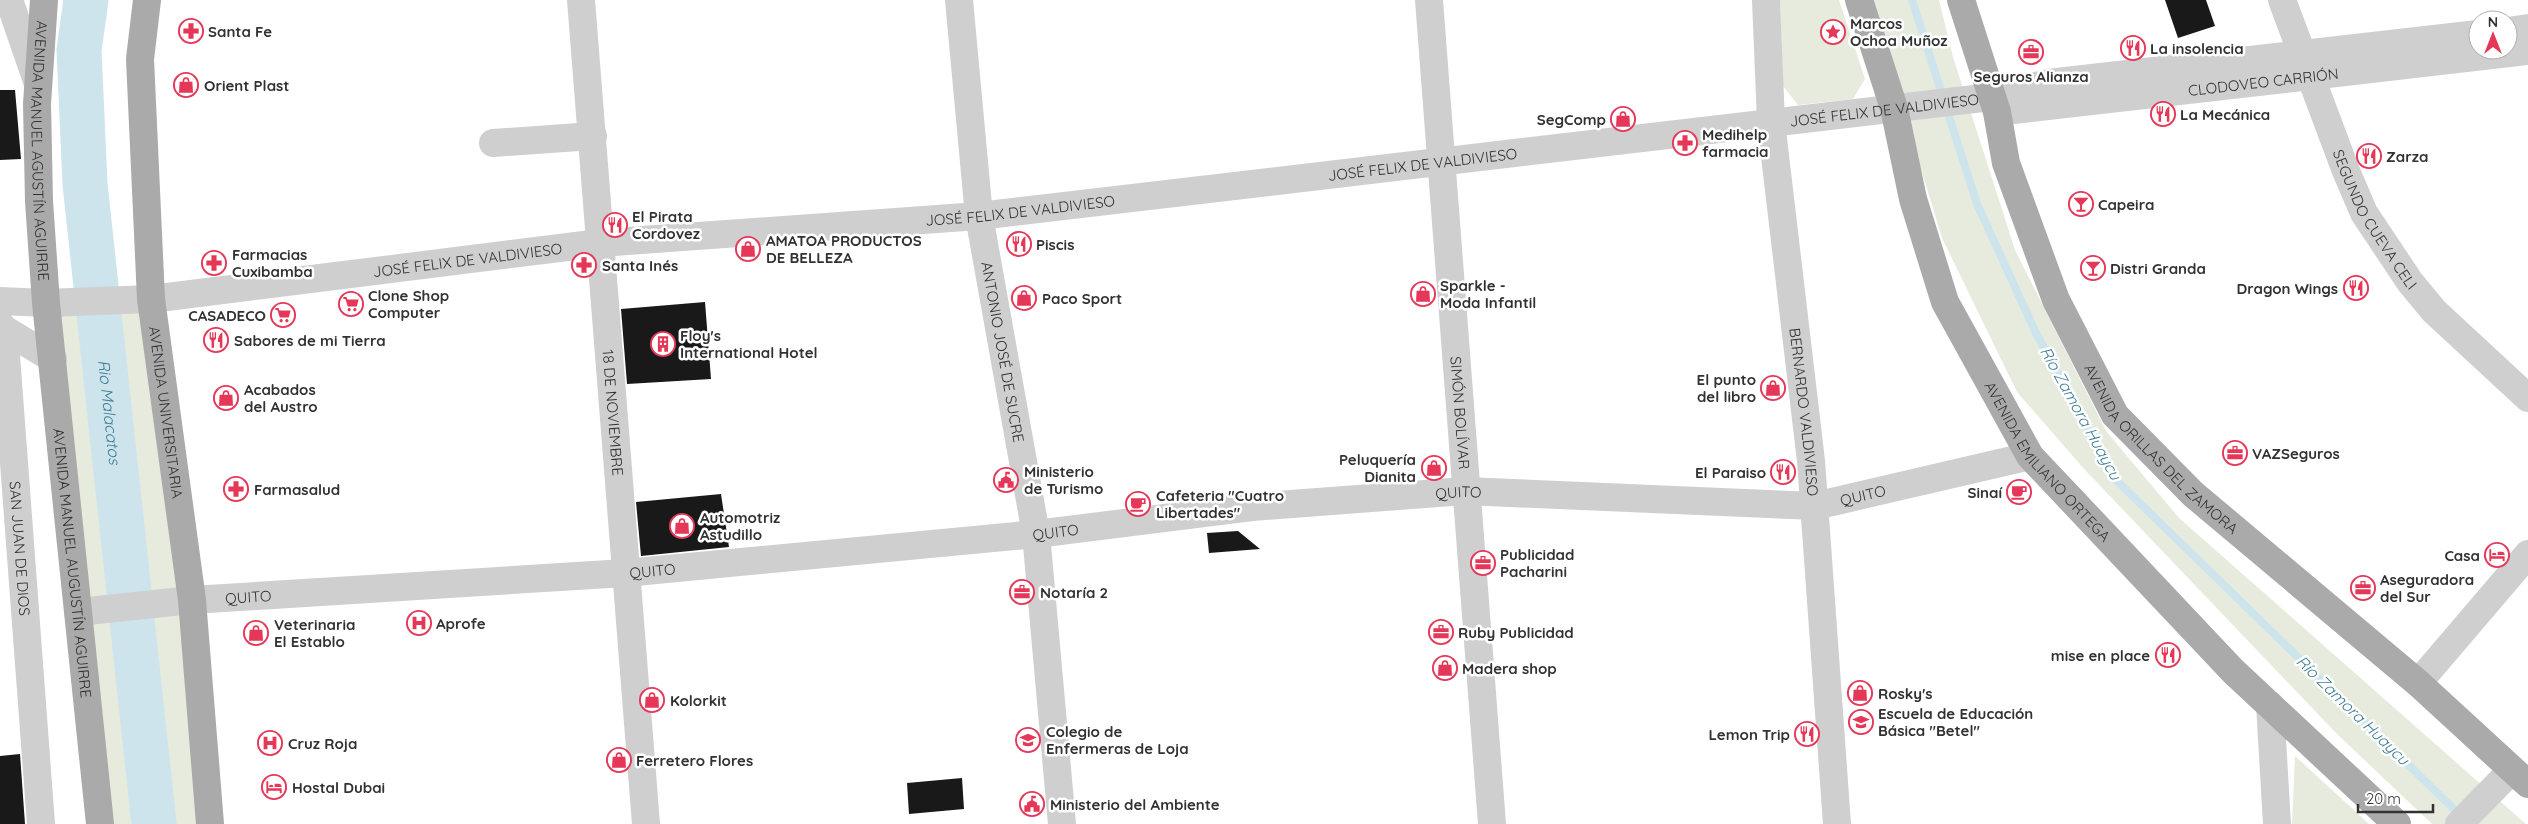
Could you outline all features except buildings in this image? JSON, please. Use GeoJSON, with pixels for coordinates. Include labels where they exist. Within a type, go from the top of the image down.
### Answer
{"type":"FeatureCollection","features":[{"type":"Feature","properties":{"kind":"main road","name":"AVENIDA MANUEL AGUSTÍN AGUIRRE"},"geometry":{"type":"LineString","coordinates":[[44,0],[38,84],[39,201],[51,303]]}},
{"type":"Feature","properties":{"kind":"main road","name":"AVENIDA UNIVERSITARIA"},"geometry":{"type":"LineString","coordinates":[[147,0],[140,59],[146,299],[186,600],[210,824]]}},
{"type":"Feature","properties":{"kind":"main road","name":"AVENIDA EMILIANO ORTEGA"},"geometry":{"type":"LineString","coordinates":[[1859,0],[1894,108],[1913,199],[1946,302],[2030,456],[2233,671],[2397,824]]}},
{"type":"Feature","properties":{"kind":"main road","name":"AVENIDA ORILLAS DEL ZAMORA"},"geometry":{"type":"LineString","coordinates":[[1961,0],[1994,105],[2006,163],[2056,300],[2115,415],[2193,494],[2418,683],[2520,777]]}},
{"type":"Feature","properties":{"kind":"main road","name":"AVENIDA MANUEL AUGUSTÍN AGUIRRE"},"geometry":{"type":"LineString","coordinates":[[51,303],[53,359],[86,612],[100,824]]}},
{"type":"Feature","properties":{"kind":"street"},"geometry":{"type":"LineString","coordinates":[[9,0],[38,84]]}},
{"type":"Feature","properties":{"kind":"street","name":"18 DE NOVIEMBRE"},"geometry":{"type":"LineString","coordinates":[[582,0],[625,573],[646,824]]}},
{"type":"Feature","properties":{"kind":"street","name":"ANTONIO JOSÉ DE SUCRE"},"geometry":{"type":"LineString","coordinates":[[959,0],[979,216],[1036,534],[1062,824]]}},
{"type":"Feature","properties":{"kind":"street","name":"SIMÓN BOLÍVAR"},"geometry":{"type":"LineString","coordinates":[[1429,0],[1465,491],[1492,824]]}},
{"type":"Feature","properties":{"kind":"street","name":"BERNARDO VALDIVIESO"},"geometry":{"type":"LineString","coordinates":[[1766,0],[1771,122],[1815,506],[1837,824]]}},
{"type":"Feature","properties":{"kind":"street","name":"SEGUNDO CUEVA CELI"},"geometry":{"type":"LineString","coordinates":[[2282,0],[2346,171],[2364,213],[2390,252],[2434,311],[2528,398]]}},
{"type":"Feature","properties":{"kind":"street","name":"CLODOVEO CARRIÓN"},"geometry":{"type":"LineString","coordinates":[[2306,66],[2468,36]]}},
{"type":"Feature","properties":{"kind":"street","name":"CLODOVEO CARRIÓN"},"geometry":{"type":"LineString","coordinates":[[1994,105],[2306,66],[2528,51]]}},
{"type":"Feature","properties":{"kind":"street","name":"JOSÉ FELIX DE VALDIVIESO"},"geometry":{"type":"LineString","coordinates":[[0,301],[51,303],[146,299],[600,243],[979,216],[1894,108],[1994,105]]}},
{"type":"Feature","properties":{"kind":"street"},"geometry":{"type":"LineString","coordinates":[[493,143],[593,136]]}},
{"type":"Feature","properties":{"kind":"street","name":"SAN JUAN DE DIOS"},"geometry":{"type":"LineString","coordinates":[[2,326],[53,359]]}},
{"type":"Feature","properties":{"kind":"street","name":"SAN JUAN DE DIOS"},"geometry":{"type":"LineString","coordinates":[[2,326],[42,824]]}},
{"type":"Feature","properties":{"kind":"street","name":"QUITO"},"geometry":{"type":"LineString","coordinates":[[86,612],[186,600],[625,573],[1036,534],[1252,507],[1465,491],[1815,506],[2030,456]]}},
{"type":"Feature","properties":{"kind":"street"},"geometry":{"type":"LineString","coordinates":[[2418,683],[2528,554]]}},
{"type":"Feature","properties":{"kind":"street"},"geometry":{"type":"LineString","coordinates":[[2270,705],[2277,824]]}},
{"type":"Feature","properties":{"kind":"street"},"geometry":{"type":"LineString","coordinates":[[2459,824],[2520,777]]}},
{"type":"Feature","properties":{"kind":"shaded area"},"geometry":{"type":"Polygon","coordinates":[[[1780,0],[1839,0],[1865,79],[1853,99],[1798,105],[1783,86],[1780,0]]]}},
{"type":"Feature","properties":{"kind":"shaded area"},"geometry":{"type":"Polygon","coordinates":[[[1873,0],[1939,0],[1953,57],[2015,250],[2106,431],[2179,518],[2526,824],[2432,824],[2337,734],[2085,470],[2017,392],[1942,238],[1873,0]]]}},
{"type":"Feature","properties":{"kind":"shaded area"},"geometry":{"type":"Polygon","coordinates":[[[148,302],[209,824],[101,824],[48,304],[148,302]]]}},
{"type":"Feature","properties":{"kind":"shaded area"},"geometry":{"type":"Polygon","coordinates":[[[2295,756],[2369,824],[2292,824],[2295,756]]]}},
{"type":"Feature","properties":{"kind":"waterway","name":"Rio Malacatos"},"geometry":{"type":"LineString","coordinates":[[86,0],[79,50],[85,184],[154,824]]}},
{"type":"Feature","properties":{"kind":"waterway","name":"Río Zamora Huaycu"},"geometry":{"type":"LineString","coordinates":[[1912,0],[1977,204],[2036,333],[2114,478],[2461,816]]}},
{"type":"Feature","properties":{"kind":"place","name":"Santa Fe"},"geometry":{"type":"Point","coordinates":[191,31]}},
{"type":"Feature","properties":{"kind":"place","name":"Marcos Ochoa Muñoz"},"geometry":{"type":"Point","coordinates":[1833,32]}},
{"type":"Feature","properties":{"kind":"place","name":"La insolencia"},"geometry":{"type":"Point","coordinates":[2133,48]}},
{"type":"Feature","properties":{"kind":"place","name":"Seguros Alianza"},"geometry":{"type":"Point","coordinates":[2031,52]}},
{"type":"Feature","properties":{"kind":"place","name":"Orient Plast"},"geometry":{"type":"Point","coordinates":[186,85]}},
{"type":"Feature","properties":{"kind":"place","name":"La Mecánica"},"geometry":{"type":"Point","coordinates":[2163,114]}},
{"type":"Feature","properties":{"kind":"place","name":"SegComp"},"geometry":{"type":"Point","coordinates":[1623,119]}},
{"type":"Feature","properties":{"kind":"place","name":"Medihelp farmacia"},"geometry":{"type":"Point","coordinates":[1685,143]}},
{"type":"Feature","properties":{"kind":"place","name":"Zarza"},"geometry":{"type":"Point","coordinates":[2369,156]}},
{"type":"Feature","properties":{"kind":"place","name":"Capeira"},"geometry":{"type":"Point","coordinates":[2081,204]}},
{"type":"Feature","properties":{"kind":"place","name":"El Pirata Cordovez"},"geometry":{"type":"Point","coordinates":[615,225]}},
{"type":"Feature","properties":{"kind":"place","name":"Piscis"},"geometry":{"type":"Point","coordinates":[1019,244]}},
{"type":"Feature","properties":{"kind":"place","name":"AMATOA PRODUCTOS DE BELLEZA"},"geometry":{"type":"Point","coordinates":[748,249]}},
{"type":"Feature","properties":{"kind":"place","name":"Farmacias Cuxibamba"},"geometry":{"type":"Point","coordinates":[214,263]}},
{"type":"Feature","properties":{"kind":"place","name":"Santa Inés"},"geometry":{"type":"Point","coordinates":[584,265]}},
{"type":"Feature","properties":{"kind":"place","name":"Distri Granda"},"geometry":{"type":"Point","coordinates":[2093,268]}},
{"type":"Feature","properties":{"kind":"place","name":"Dragon Wings"},"geometry":{"type":"Point","coordinates":[2356,288]}},
{"type":"Feature","properties":{"kind":"place","name":"Sparkle - Moda Infantil"},"geometry":{"type":"Point","coordinates":[1423,294]}},
{"type":"Feature","properties":{"kind":"place","name":"Paco Sport"},"geometry":{"type":"Point","coordinates":[1024,298]}},
{"type":"Feature","properties":{"kind":"place","name":"Clone Shop Computer"},"geometry":{"type":"Point","coordinates":[351,304]}},
{"type":"Feature","properties":{"kind":"place","name":"CASADECO"},"geometry":{"type":"Point","coordinates":[283,315]}},
{"type":"Feature","properties":{"kind":"place","name":"Sabores de mi Tierra"},"geometry":{"type":"Point","coordinates":[216,340]}},
{"type":"Feature","properties":{"kind":"place","name":"Floy's International Hotel"},"geometry":{"type":"Point","coordinates":[663,344]}},
{"type":"Feature","properties":{"kind":"place","name":"El punto del libro"},"geometry":{"type":"Point","coordinates":[1773,388]}},
{"type":"Feature","properties":{"kind":"place","name":"Acabados del Austro"},"geometry":{"type":"Point","coordinates":[226,398]}},
{"type":"Feature","properties":{"kind":"place","name":"VAZSeguros"},"geometry":{"type":"Point","coordinates":[2235,453]}},
{"type":"Feature","properties":{"kind":"place","name":"Peluquería Dianita"},"geometry":{"type":"Point","coordinates":[1434,468]}},
{"type":"Feature","properties":{"kind":"place","name":"El Paraiso"},"geometry":{"type":"Point","coordinates":[1783,472]}},
{"type":"Feature","properties":{"kind":"place","name":"Ministerio de Turismo"},"geometry":{"type":"Point","coordinates":[1006,480]}},
{"type":"Feature","properties":{"kind":"place","name":"Farmasalud"},"geometry":{"type":"Point","coordinates":[236,489]}},
{"type":"Feature","properties":{"kind":"place","name":"Sinaí"},"geometry":{"type":"Point","coordinates":[2019,492]}},
{"type":"Feature","properties":{"kind":"place","name":"Cafeteria \"Cuatro Libertades\""},"geometry":{"type":"Point","coordinates":[1138,504]}},
{"type":"Feature","properties":{"kind":"place","name":"Automotriz Astudillo"},"geometry":{"type":"Point","coordinates":[682,526]}},
{"type":"Feature","properties":{"kind":"place","name":"Casa"},"geometry":{"type":"Point","coordinates":[2497,555]}},
{"type":"Feature","properties":{"kind":"place","name":"Publicidad Pacharini"},"geometry":{"type":"Point","coordinates":[1483,563]}},
{"type":"Feature","properties":{"kind":"place","name":"Aseguradora del Sur"},"geometry":{"type":"Point","coordinates":[2363,588]}},
{"type":"Feature","properties":{"kind":"place","name":"Notaría 2"},"geometry":{"type":"Point","coordinates":[1022,592]}},
{"type":"Feature","properties":{"kind":"place","name":"Aprofe"},"geometry":{"type":"Point","coordinates":[419,623]}},
{"type":"Feature","properties":{"kind":"place","name":"Ruby Publicidad"},"geometry":{"type":"Point","coordinates":[1441,632]}},
{"type":"Feature","properties":{"kind":"place","name":"Veterinaria El Establo"},"geometry":{"type":"Point","coordinates":[256,633]}},
{"type":"Feature","properties":{"kind":"place","name":"mise en place"},"geometry":{"type":"Point","coordinates":[2168,655]}},
{"type":"Feature","properties":{"kind":"place","name":"Madera shop"},"geometry":{"type":"Point","coordinates":[1445,668]}},
{"type":"Feature","properties":{"kind":"place","name":"Rosky's"},"geometry":{"type":"Point","coordinates":[1860,693]}},
{"type":"Feature","properties":{"kind":"place","name":"Kolorkit"},"geometry":{"type":"Point","coordinates":[652,700]}},
{"type":"Feature","properties":{"kind":"place","name":"Escuela de Educación Básica \"Betel\""},"geometry":{"type":"Point","coordinates":[1861,722]}},
{"type":"Feature","properties":{"kind":"place","name":"Lemon Trip"},"geometry":{"type":"Point","coordinates":[1807,734]}},
{"type":"Feature","properties":{"kind":"place","name":"Colegio de Enfermeras de Loja"},"geometry":{"type":"Point","coordinates":[1028,740]}},
{"type":"Feature","properties":{"kind":"place","name":"Cruz Roja"},"geometry":{"type":"Point","coordinates":[270,743]}},
{"type":"Feature","properties":{"kind":"place","name":"Ferretero Flores"},"geometry":{"type":"Point","coordinates":[619,760]}},
{"type":"Feature","properties":{"kind":"place","name":"Hostal Dubai"},"geometry":{"type":"Point","coordinates":[274,787]}},
{"type":"Feature","properties":{"kind":"place","name":"Ministerio del Ambiente"},"geometry":{"type":"Point","coordinates":[1032,804]}}]}
